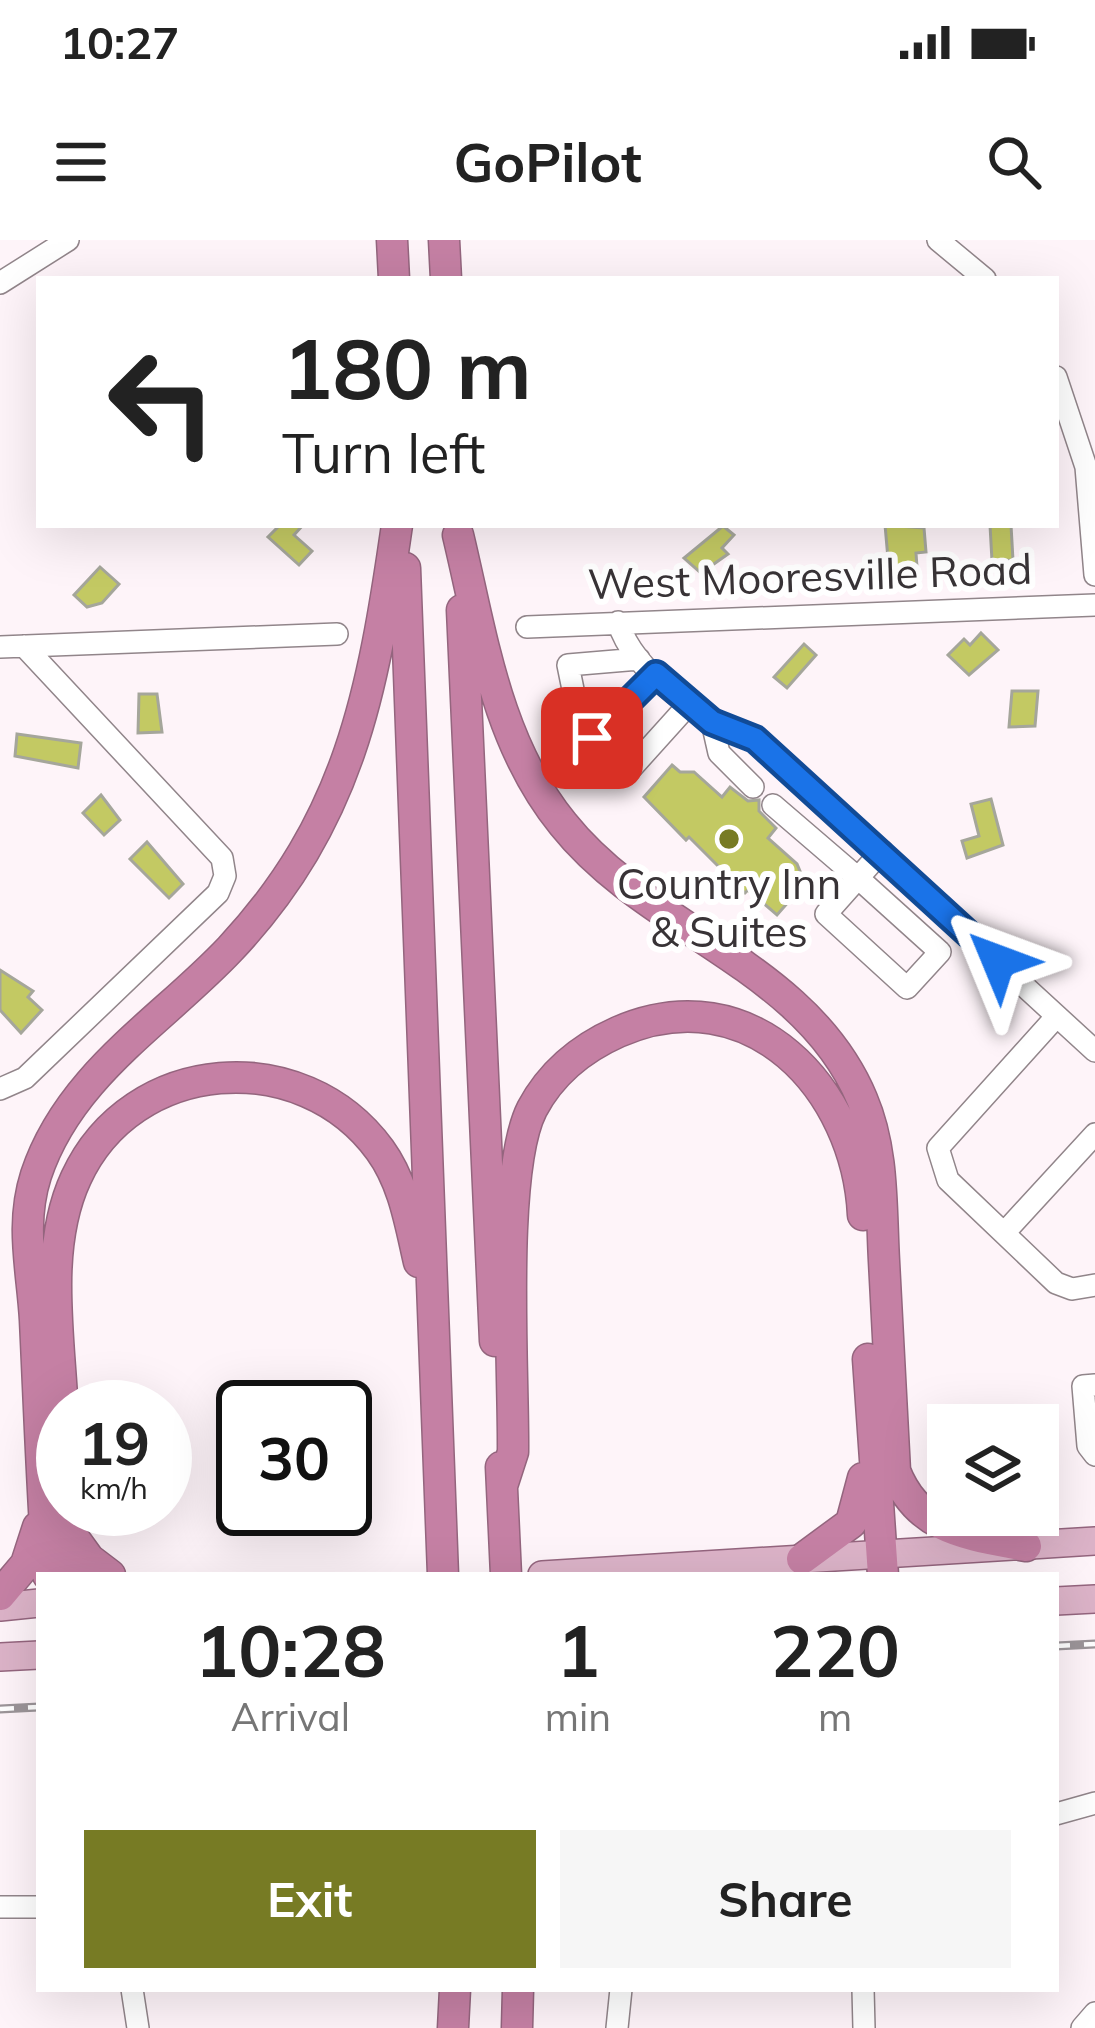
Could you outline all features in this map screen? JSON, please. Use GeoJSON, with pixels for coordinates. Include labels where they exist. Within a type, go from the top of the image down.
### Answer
{"type":"FeatureCollection","features":[{"type":"Feature","properties":{"kind":"highway"},"geometry":{"type":"LineString","coordinates":[[392,240],[394,276]]}},
{"type":"Feature","properties":{"kind":"highway"},"geometry":{"type":"LineString","coordinates":[[445,240],[446,276]]}},
{"type":"Feature","properties":{"kind":"highway"},"geometry":{"type":"LineString","coordinates":[[43,1380],[26,1231],[37,1173],[78,1095],[247,931],[318,830],[363,722],[399,528]]}},
{"type":"Feature","properties":{"kind":"highway"},"geometry":{"type":"LineString","coordinates":[[400,528],[442,1572]]}},
{"type":"Feature","properties":{"kind":"highway"},"geometry":{"type":"LineString","coordinates":[[458,530],[500,706],[547,803],[602,865],[795,1005],[827,1040],[863,1100],[880,1169],[895,1471],[888,1565]]}},
{"type":"Feature","properties":{"kind":"highway"},"geometry":{"type":"LineString","coordinates":[[458,530],[506,1572]]}},
{"type":"Feature","properties":{"kind":"highway"},"geometry":{"type":"LineString","coordinates":[[502,1501],[513,1452],[516,1153],[523,1130],[550,1081],[600,1040],[656,1021],[717,1020],[747,1030],[800,1062],[837,1110],[860,1185],[871,1431],[888,1565]]}},
{"type":"Feature","properties":{"kind":"highway"},"geometry":{"type":"LineString","coordinates":[[62,1380],[58,1259],[72,1188],[92,1150],[122,1118],[158,1094],[229,1076],[286,1083],[327,1100],[360,1126],[387,1161],[404,1197],[435,1338]]}},
{"type":"Feature","properties":{"kind":"highway"},"geometry":{"type":"LineString","coordinates":[[802,1559],[838,1535],[855,1516],[871,1431]]}},
{"type":"Feature","properties":{"kind":"highway"},"geometry":{"type":"LineString","coordinates":[[895,1471],[906,1495],[930,1521],[1027,1546]]}},
{"type":"Feature","properties":{"kind":"highway"},"geometry":{"type":"LineString","coordinates":[[0,1595],[45,1536]]}},
{"type":"Feature","properties":{"kind":"highway"},"geometry":{"type":"LineString","coordinates":[[49,1572],[55,1536]]}},
{"type":"Feature","properties":{"kind":"highway"},"geometry":{"type":"LineString","coordinates":[[63,1536],[69,1572]]}},
{"type":"Feature","properties":{"kind":"highway"},"geometry":{"type":"LineString","coordinates":[[73,1536],[89,1559],[106,1572]]}},
{"type":"Feature","properties":{"kind":"highway"},"geometry":{"type":"LineString","coordinates":[[453,2028],[455,1992]]}},
{"type":"Feature","properties":{"kind":"highway"},"geometry":{"type":"LineString","coordinates":[[517,2028],[518,1992]]}},
{"type":"Feature","properties":{"kind":"main road"},"geometry":{"type":"LineString","coordinates":[[591,1572],[802,1559],[888,1565],[1095,1541]]}},
{"type":"Feature","properties":{"kind":"main road"},"geometry":{"type":"LineString","coordinates":[[1059,1601],[1095,1599]]}},
{"type":"Feature","properties":{"kind":"main road"},"geometry":{"type":"LineString","coordinates":[[0,1607],[36,1603]]}},
{"type":"Feature","properties":{"kind":"main road"},"geometry":{"type":"LineString","coordinates":[[0,1658],[36,1655]]}},
{"type":"Feature","properties":{"kind":"street"},"geometry":{"type":"LineString","coordinates":[[0,284],[68,240]]}},
{"type":"Feature","properties":{"kind":"street"},"geometry":{"type":"LineString","coordinates":[[938,240],[981,276]]}},
{"type":"Feature","properties":{"kind":"street"},"geometry":{"type":"LineString","coordinates":[[1059,386],[1086,467],[1095,575]]}},
{"type":"Feature","properties":{"kind":"street","name":"West Mooresville Road"},"geometry":{"type":"LineString","coordinates":[[527,627],[1095,604]]}},
{"type":"Feature","properties":{"kind":"street"},"geometry":{"type":"LineString","coordinates":[[617,622],[625,647],[712,722],[755,739],[882,850],[1095,1052]]}},
{"type":"Feature","properties":{"kind":"street"},"geometry":{"type":"LineString","coordinates":[[0,647],[337,634]]}},
{"type":"Feature","properties":{"kind":"street"},"geometry":{"type":"LineString","coordinates":[[0,1089],[25,1078],[218,893],[225,876],[222,858],[23,646]]}},
{"type":"Feature","properties":{"kind":"street"},"geometry":{"type":"LineString","coordinates":[[647,666],[568,664],[578,714],[615,774],[626,774],[690,703]]}},
{"type":"Feature","properties":{"kind":"street"},"geometry":{"type":"LineString","coordinates":[[592,738],[647,666]]}},
{"type":"Feature","properties":{"kind":"street"},"geometry":{"type":"LineString","coordinates":[[712,722],[719,753],[753,787]]}},
{"type":"Feature","properties":{"kind":"street"},"geometry":{"type":"LineString","coordinates":[[773,805],[858,878],[940,952],[907,988],[826,914],[858,878],[882,850]]}},
{"type":"Feature","properties":{"kind":"street"},"geometry":{"type":"LineString","coordinates":[[1056,1016],[938,1148],[947,1180],[1056,1282],[1072,1289],[1095,1285]]}},
{"type":"Feature","properties":{"kind":"street"},"geometry":{"type":"LineString","coordinates":[[1004,1233],[1095,1134]]}},
{"type":"Feature","properties":{"kind":"street"},"geometry":{"type":"LineString","coordinates":[[1095,1385],[1083,1386],[1088,1446],[1095,1455]]}},
{"type":"Feature","properties":{"kind":"street"},"geometry":{"type":"LineString","coordinates":[[1059,1813],[1095,1803]]}},
{"type":"Feature","properties":{"kind":"street"},"geometry":{"type":"LineString","coordinates":[[0,1907],[36,1907]]}},
{"type":"Feature","properties":{"kind":"street"},"geometry":{"type":"LineString","coordinates":[[132,1992],[138,2028]]}},
{"type":"Feature","properties":{"kind":"street"},"geometry":{"type":"LineString","coordinates":[[617,2028],[621,1992]]}},
{"type":"Feature","properties":{"kind":"street"},"geometry":{"type":"LineString","coordinates":[[863,1992],[864,2028]]}},
{"type":"Feature","properties":{"kind":"street"},"geometry":{"type":"LineString","coordinates":[[1082,2028],[1095,2013]]}},
{"type":"Feature","properties":{"kind":"building"},"geometry":{"type":"Polygon","coordinates":[[[277,528],[300,528],[294,535],[312,551],[299,565],[268,537],[277,528]]]}},
{"type":"Feature","properties":{"kind":"building"},"geometry":{"type":"Polygon","coordinates":[[[721,528],[734,535],[722,548],[728,554],[701,573],[684,558],[721,528]]]}},
{"type":"Feature","properties":{"kind":"building"},"geometry":{"type":"Polygon","coordinates":[[[885,528],[924,528],[926,552],[916,553],[917,567],[889,570],[885,528]]]}},
{"type":"Feature","properties":{"kind":"building"},"geometry":{"type":"Polygon","coordinates":[[[990,528],[1011,528],[1013,560],[992,561],[990,528]]]}},
{"type":"Feature","properties":{"kind":"building"},"geometry":{"type":"Polygon","coordinates":[[[100,567],[119,584],[102,603],[87,607],[74,595],[100,567]]]}},
{"type":"Feature","properties":{"kind":"building"},"geometry":{"type":"Polygon","coordinates":[[[981,633],[998,650],[969,675],[948,655],[964,639],[970,645],[981,633]]]}},
{"type":"Feature","properties":{"kind":"building"},"geometry":{"type":"Polygon","coordinates":[[[804,644],[816,655],[787,688],[774,677],[804,644]]]}},
{"type":"Feature","properties":{"kind":"building"},"geometry":{"type":"Polygon","coordinates":[[[1012,691],[1038,691],[1035,726],[1009,727],[1012,691]]]}},
{"type":"Feature","properties":{"kind":"building"},"geometry":{"type":"Polygon","coordinates":[[[139,694],[157,694],[162,732],[138,733],[139,694]]]}},
{"type":"Feature","properties":{"kind":"building"},"geometry":{"type":"Polygon","coordinates":[[[17,734],[81,743],[78,768],[15,756],[17,734]]]}},
{"type":"Feature","properties":{"kind":"building","name":"Country Inn & Suites"},"geometry":{"type":"Polygon","coordinates":[[[672,765],[680,772],[694,772],[722,797],[730,787],[748,801],[759,800],[759,811],[776,828],[768,838],[797,864],[805,883],[777,915],[748,890],[745,893],[644,797],[672,765]]]}},
{"type":"Feature","properties":{"kind":"building"},"geometry":{"type":"Polygon","coordinates":[[[101,795],[120,820],[104,835],[83,813],[101,795]]]}},
{"type":"Feature","properties":{"kind":"building"},"geometry":{"type":"Polygon","coordinates":[[[991,799],[1003,845],[967,858],[962,841],[979,836],[971,804],[991,799]]]}},
{"type":"Feature","properties":{"kind":"building"},"geometry":{"type":"Polygon","coordinates":[[[147,842],[183,884],[169,898],[130,859],[147,842]]]}},
{"type":"Feature","properties":{"kind":"building"},"geometry":{"type":"Polygon","coordinates":[[[0,970],[33,991],[28,997],[42,1010],[21,1033],[0,1010],[0,970]]]}},
{"type":"Feature","properties":{"kind":"railway"},"geometry":{"type":"LineString","coordinates":[[1059,1646],[1095,1644]]}},
{"type":"Feature","properties":{"kind":"railway"},"geometry":{"type":"LineString","coordinates":[[0,1709],[36,1707]]}},
{"type":"Feature","properties":{"kind":"place","name":"Country Inn & Suites"},"geometry":{"type":"Point","coordinates":[729,839]}},
{"type":"Feature","properties":{"kind":"route"},"geometry":{"type":"LineString","coordinates":[[592,738],[656,674],[712,722],[755,739],[882,850],[998,961]]}}]}
